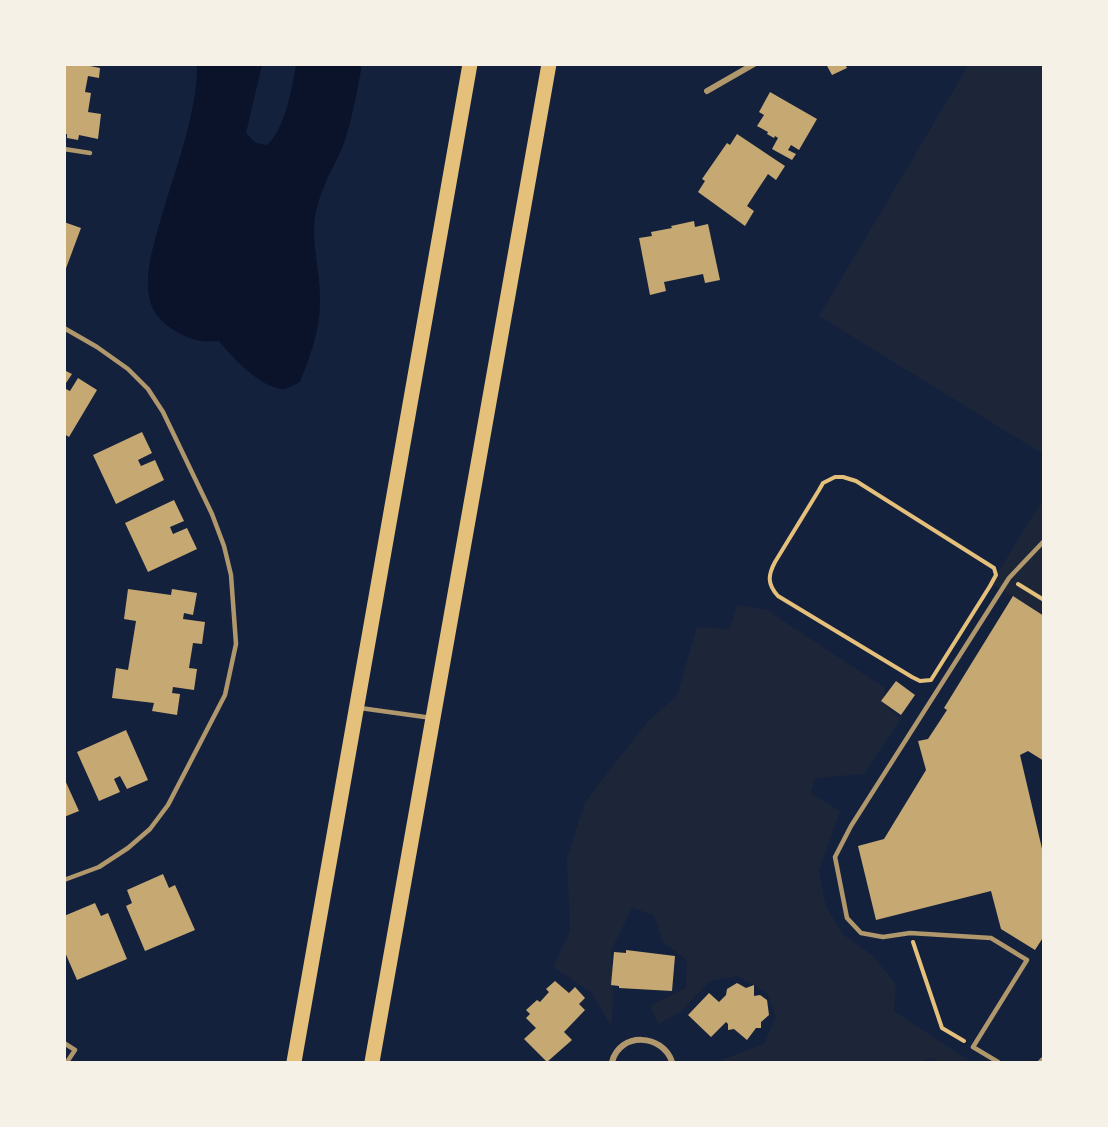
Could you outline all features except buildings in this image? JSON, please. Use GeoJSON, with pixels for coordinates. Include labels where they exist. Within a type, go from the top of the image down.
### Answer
{"type":"FeatureCollection","features":[{"type":"Feature","properties":{"kind":"highway"},"geometry":{"type":"LineString","coordinates":[[294,1062],[470,64]]}},
{"type":"Feature","properties":{"kind":"highway"},"geometry":{"type":"LineString","coordinates":[[372,1062],[549,64]]}},
{"type":"Feature","properties":{"kind":"street"},"geometry":{"type":"LineString","coordinates":[[707,91],[754,64]]}},
{"type":"Feature","properties":{"kind":"street"},"geometry":{"type":"LineString","coordinates":[[612,1062],[620,1049],[628,1042],[639,1039],[659,1044],[672,1062]]}},
{"type":"Feature","properties":{"kind":"street"},"geometry":{"type":"LineString","coordinates":[[1041,1062],[1044,1059]]}},
{"type":"Feature","properties":{"kind":"lane"},"geometry":{"type":"LineString","coordinates":[[64,149],[90,153]]}},
{"type":"Feature","properties":{"kind":"lane"},"geometry":{"type":"LineString","coordinates":[[64,328],[128,369],[148,389],[164,412],[212,514],[224,546],[231,576],[236,644],[225,695],[168,805],[150,829],[128,848],[99,867],[64,880]]}},
{"type":"Feature","properties":{"kind":"lane"},"geometry":{"type":"LineString","coordinates":[[998,1062],[973,1047],[1027,960],[992,938],[910,933],[883,937],[861,933],[847,918],[835,857],[851,826],[1009,578],[1044,541]]}},
{"type":"Feature","properties":{"kind":"lane"},"geometry":{"type":"LineString","coordinates":[[357,707],[434,718]]}},
{"type":"Feature","properties":{"kind":"lane"},"geometry":{"type":"LineString","coordinates":[[64,1043],[75,1050],[67,1062]]}},
{"type":"Feature","properties":{"kind":"path"},"geometry":{"type":"LineString","coordinates":[[835,477],[856,481],[986,561],[994,568],[994,578],[936,674],[926,682],[912,678],[778,596],[769,580],[775,562],[823,483],[835,477]]}},
{"type":"Feature","properties":{"kind":"path"},"geometry":{"type":"LineString","coordinates":[[910,933],[942,1028],[973,1047]]}},
{"type":"Feature","properties":{"kind":"shaded area"},"geometry":{"type":"Polygon","coordinates":[[[969,64],[1043,65],[1043,454],[819,316],[969,64]]]}},
{"type":"Feature","properties":{"kind":"shaded area"},"geometry":{"type":"Polygon","coordinates":[[[197,65],[262,65],[246,133],[256,143],[267,145],[279,129],[283,119],[296,65],[362,65],[345,140],[321,193],[314,223],[320,303],[316,333],[300,382],[285,389],[274,387],[256,378],[219,341],[193,339],[168,326],[155,313],[151,305],[148,287],[150,262],[193,106],[197,65]]]}},
{"type":"Feature","properties":{"kind":"shaded area"},"geometry":{"type":"Polygon","coordinates":[[[1043,499],[1043,616],[988,582],[1002,566],[1043,499]]]}},
{"type":"Feature","properties":{"kind":"shaded area"},"geometry":{"type":"Polygon","coordinates":[[[737,605],[767,610],[885,688],[883,703],[901,719],[864,774],[815,778],[811,793],[840,811],[819,871],[826,907],[844,935],[873,956],[896,984],[894,1011],[971,1062],[939,1062],[932,1058],[913,1062],[716,1062],[764,1044],[776,1017],[767,993],[738,976],[710,981],[681,1011],[659,1024],[650,1006],[686,988],[687,960],[663,942],[654,915],[632,908],[611,951],[613,1003],[611,1026],[591,992],[553,967],[570,931],[567,858],[585,802],[648,721],[677,696],[697,627],[730,629],[737,605]]]}}]}
